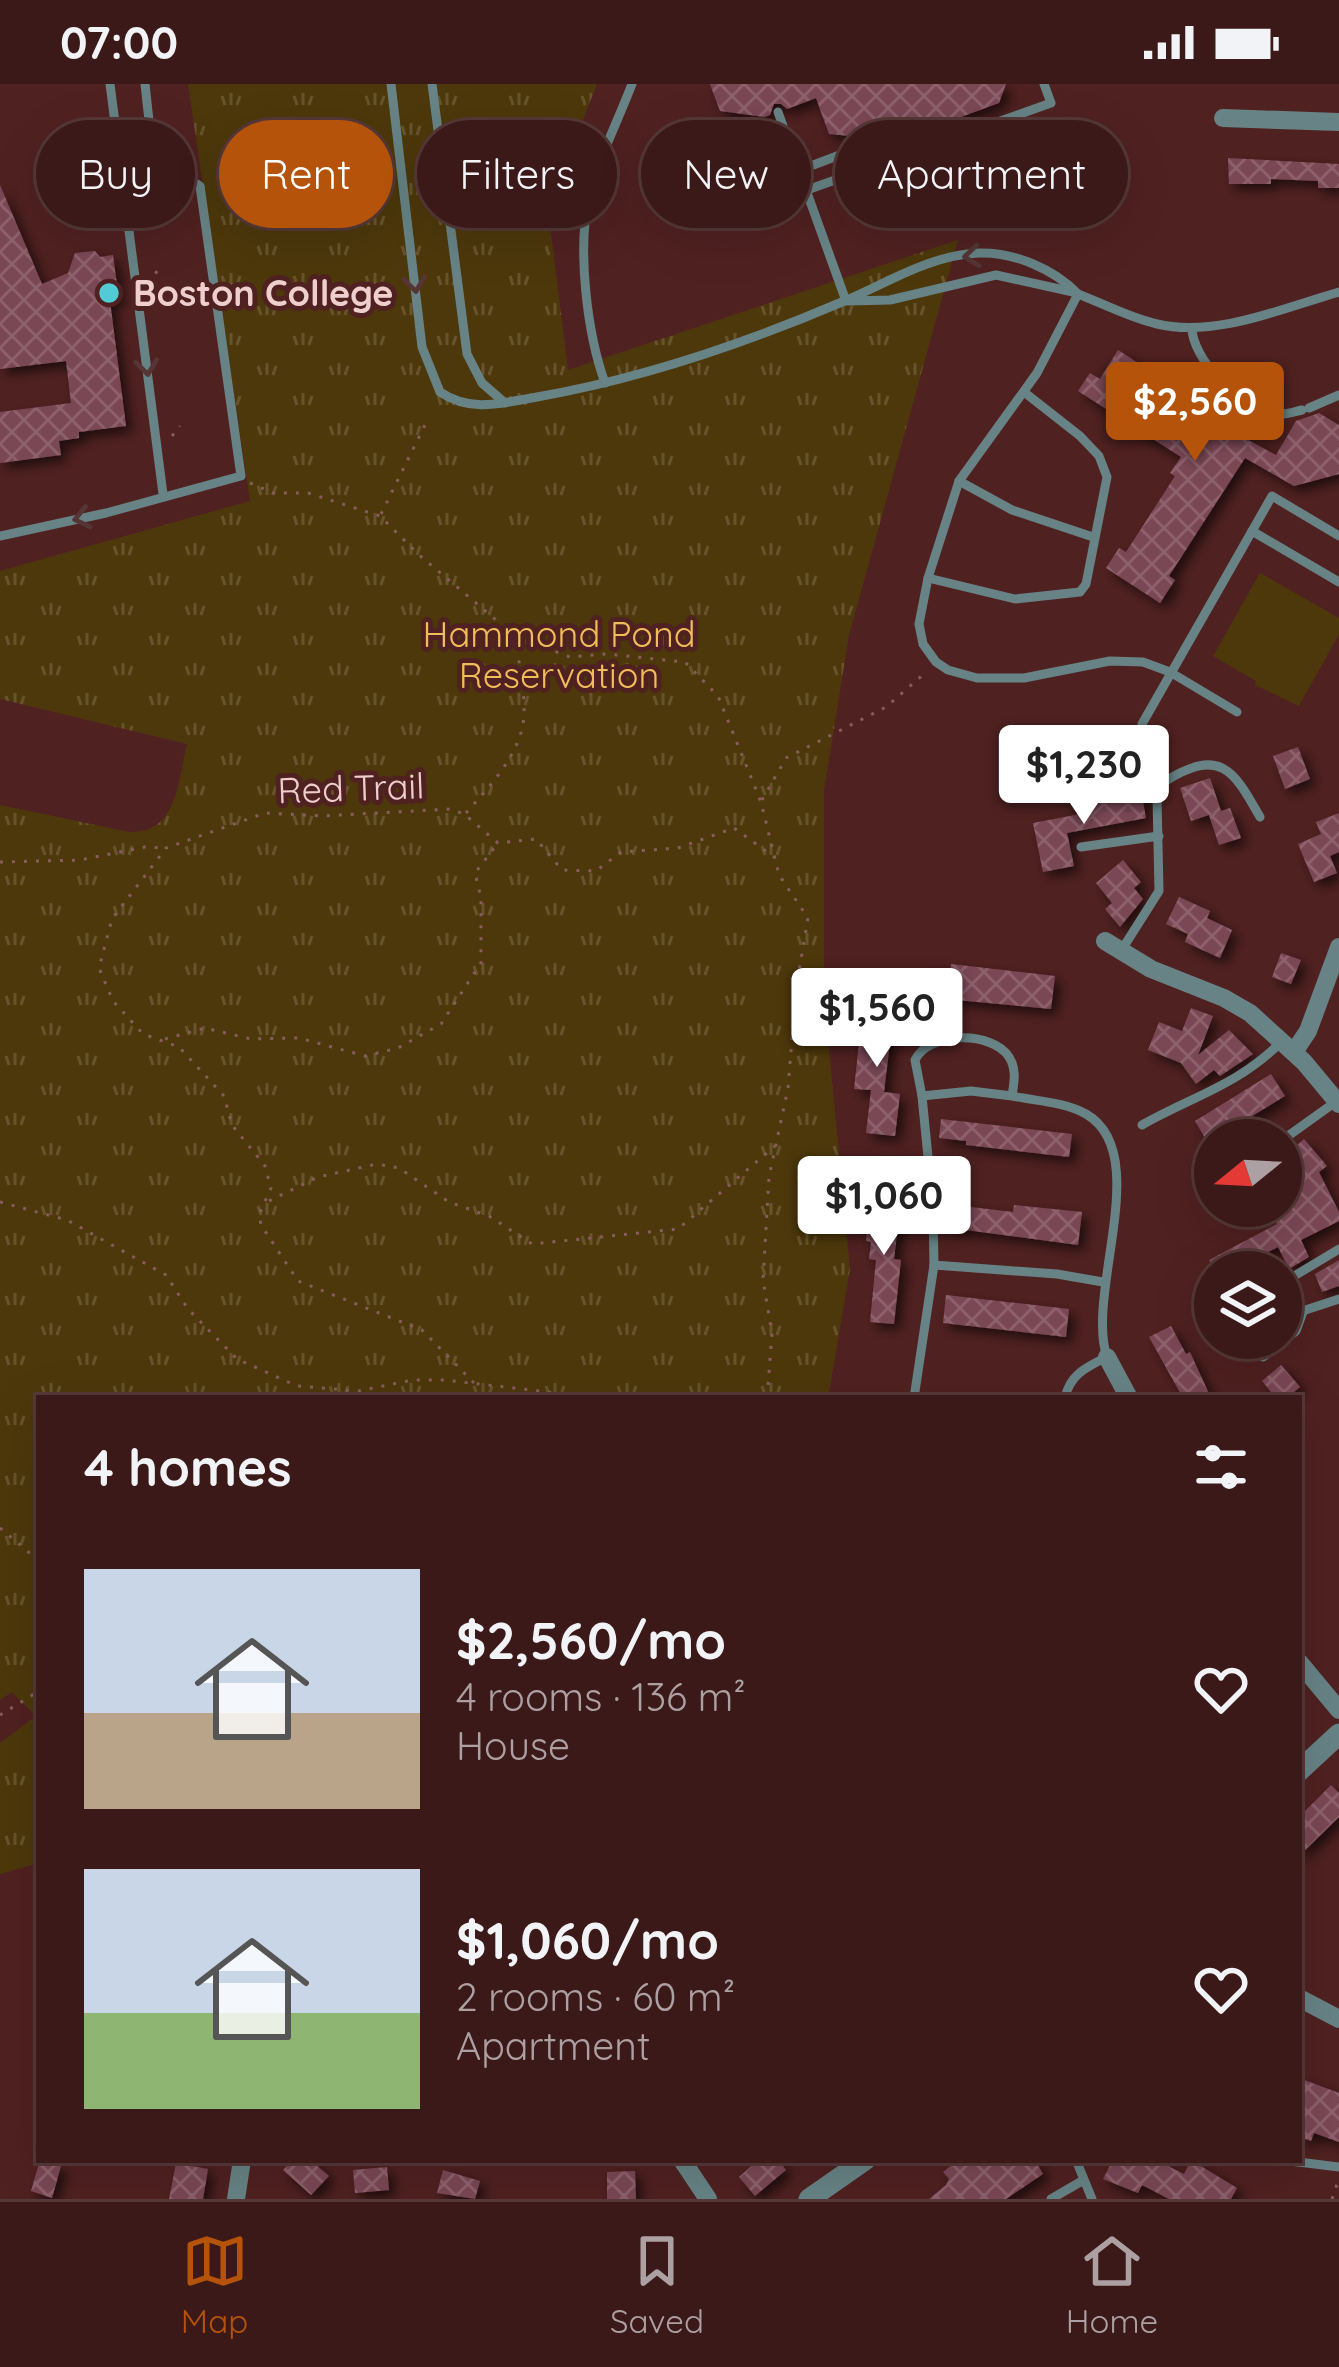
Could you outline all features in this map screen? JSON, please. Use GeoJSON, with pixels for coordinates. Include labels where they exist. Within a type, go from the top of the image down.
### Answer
{"type":"FeatureCollection","features":[{"type":"Feature","properties":{"kind":"street"},"geometry":{"type":"LineString","coordinates":[[1223,118],[1339,122]]}},
{"type":"Feature","properties":{"kind":"street"},"geometry":{"type":"LineString","coordinates":[[1113,946],[1151,969],[1237,1004],[1335,1092]]}},
{"type":"Feature","properties":{"kind":"street"},"geometry":{"type":"LineString","coordinates":[[1288,1046],[1308,1031],[1339,946]]}},
{"type":"Feature","properties":{"kind":"street"},"geometry":{"type":"LineString","coordinates":[[1107,1357],[1128,1395]]}},
{"type":"Feature","properties":{"kind":"street"},"geometry":{"type":"LineString","coordinates":[[1302,1666],[1339,1710]]}},
{"type":"Feature","properties":{"kind":"street"},"geometry":{"type":"LineString","coordinates":[[1302,1768],[1339,1734]]}},
{"type":"Feature","properties":{"kind":"street"},"geometry":{"type":"LineString","coordinates":[[1302,2000],[1339,2019]]}},
{"type":"Feature","properties":{"kind":"street"},"geometry":{"type":"LineString","coordinates":[[236,2199],[242,2163]]}},
{"type":"Feature","properties":{"kind":"street"},"geometry":{"type":"LineString","coordinates":[[684,2163],[708,2199]]}},
{"type":"Feature","properties":{"kind":"street"},"geometry":{"type":"LineString","coordinates":[[809,2199],[861,2163]]}},
{"type":"Feature","properties":{"kind":"lane"},"geometry":{"type":"LineString","coordinates":[[110,84],[115,120]]}},
{"type":"Feature","properties":{"kind":"lane"},"geometry":{"type":"LineString","coordinates":[[145,84],[149,120]]}},
{"type":"Feature","properties":{"kind":"lane"},"geometry":{"type":"LineString","coordinates":[[391,84],[427,365],[440,392],[452,400],[478,406],[605,383],[846,301],[902,273],[982,253],[1049,271],[1078,294]]}},
{"type":"Feature","properties":{"kind":"lane"},"geometry":{"type":"LineString","coordinates":[[432,84],[463,339],[472,369],[505,403]]}},
{"type":"Feature","properties":{"kind":"lane"},"geometry":{"type":"LineString","coordinates":[[605,383],[589,300],[584,230],[592,187],[632,84]]}},
{"type":"Feature","properties":{"kind":"lane"},"geometry":{"type":"LineString","coordinates":[[811,189],[1051,103],[1044,84]]}},
{"type":"Feature","properties":{"kind":"lane"},"geometry":{"type":"LineString","coordinates":[[778,112],[781,120]]}},
{"type":"Feature","properties":{"kind":"lane"},"geometry":{"type":"LineString","coordinates":[[0,536],[241,476],[200,186],[195,183]]}},
{"type":"Feature","properties":{"kind":"lane"},"geometry":{"type":"LineString","coordinates":[[811,201],[846,301]]}},
{"type":"Feature","properties":{"kind":"lane"},"geometry":{"type":"LineString","coordinates":[[129,228],[163,494]]}},
{"type":"Feature","properties":{"kind":"lane"},"geometry":{"type":"LineString","coordinates":[[846,301],[890,300],[996,275],[1078,294],[1141,320],[1192,328],[1244,319],[1339,292]]}},
{"type":"Feature","properties":{"kind":"lane"},"geometry":{"type":"LineString","coordinates":[[1078,294],[1024,392],[959,481],[928,578],[920,634],[936,662],[960,675],[1047,676],[1126,659],[1170,673],[1237,712]]}},
{"type":"Feature","properties":{"kind":"lane"},"geometry":{"type":"LineString","coordinates":[[1192,328],[1199,352],[1246,403],[1269,415],[1305,409],[1339,395]]}},
{"type":"Feature","properties":{"kind":"lane"},"geometry":{"type":"LineString","coordinates":[[928,578],[1015,598],[1080,592],[1090,573],[1107,477],[1099,456],[1051,409],[1024,392]]}},
{"type":"Feature","properties":{"kind":"lane"},"geometry":{"type":"LineString","coordinates":[[959,481],[1012,510],[1093,537]]}},
{"type":"Feature","properties":{"kind":"lane"},"geometry":{"type":"LineString","coordinates":[[1142,724],[1272,496],[1339,536]]}},
{"type":"Feature","properties":{"kind":"lane"},"geometry":{"type":"LineString","coordinates":[[1252,531],[1339,582]]}},
{"type":"Feature","properties":{"kind":"lane"},"geometry":{"type":"LineString","coordinates":[[1113,946],[1159,891],[1160,787],[1177,774],[1218,766],[1232,771],[1260,817]]}},
{"type":"Feature","properties":{"kind":"lane"},"geometry":{"type":"LineString","coordinates":[[1081,847],[1159,836]]}},
{"type":"Feature","properties":{"kind":"lane"},"geometry":{"type":"LineString","coordinates":[[914,1395],[934,1265],[931,1172],[915,1060],[920,1049],[942,1038],[998,1046],[1007,1053],[1015,1072],[1012,1096]]}},
{"type":"Feature","properties":{"kind":"lane"},"geometry":{"type":"LineString","coordinates":[[1142,1125],[1228,1085],[1288,1046]]}},
{"type":"Feature","properties":{"kind":"lane"},"geometry":{"type":"LineString","coordinates":[[922,1096],[971,1091],[1086,1114],[1109,1142],[1118,1192],[1103,1282],[1101,1327],[1107,1357],[1079,1372],[1066,1395]]}},
{"type":"Feature","properties":{"kind":"lane"},"geometry":{"type":"LineString","coordinates":[[1302,1122],[1335,1092]]}},
{"type":"Feature","properties":{"kind":"lane"},"geometry":{"type":"LineString","coordinates":[[1302,1271],[1339,1249]]}},
{"type":"Feature","properties":{"kind":"lane"},"geometry":{"type":"LineString","coordinates":[[934,1265],[1103,1282]]}},
{"type":"Feature","properties":{"kind":"lane"},"geometry":{"type":"LineString","coordinates":[[1303,1312],[1339,1299]]}},
{"type":"Feature","properties":{"kind":"lane"},"geometry":{"type":"LineString","coordinates":[[1302,2162],[1339,2167]]}},
{"type":"Feature","properties":{"kind":"lane"},"geometry":{"type":"LineString","coordinates":[[1077,2163],[1092,2199]]}},
{"type":"Feature","properties":{"kind":"lane"},"geometry":{"type":"LineString","coordinates":[[1052,2199],[1082,2181]]}},
{"type":"Feature","properties":{"kind":"path"},"geometry":{"type":"LineString","coordinates":[[148,284],[158,270]]}},
{"type":"Feature","properties":{"kind":"path"},"geometry":{"type":"LineString","coordinates":[[151,310],[162,295]]}},
{"type":"Feature","properties":{"kind":"path"},"geometry":{"type":"LineString","coordinates":[[380,516],[425,425]]}},
{"type":"Feature","properties":{"kind":"path"},"geometry":{"type":"LineString","coordinates":[[171,436],[180,426]]}},
{"type":"Feature","properties":{"kind":"path"},"geometry":{"type":"LineString","coordinates":[[241,476],[273,493],[308,493],[380,516],[516,637],[570,657],[606,654],[685,662],[718,696],[761,802],[779,875],[808,919],[796,989],[788,1088],[769,1177],[763,1280],[772,1334],[767,1395]]}},
{"type":"Feature","properties":{"kind":"path","name":"Red Trail"},"geometry":{"type":"LineString","coordinates":[[0,862],[80,860],[145,847],[166,848],[265,813],[322,816],[450,809],[464,814],[495,780],[520,736],[525,714],[516,637]]}},
{"type":"Feature","properties":{"kind":"path"},"geometry":{"type":"LineString","coordinates":[[761,802],[786,758],[886,706],[936,662]]}},
{"type":"Feature","properties":{"kind":"path"},"geometry":{"type":"LineString","coordinates":[[464,814],[498,842],[536,839],[562,870],[596,871],[621,852],[678,848],[734,828],[774,857]]}},
{"type":"Feature","properties":{"kind":"path"},"geometry":{"type":"LineString","coordinates":[[161,1040],[205,1028],[251,1039],[299,1038],[365,1056],[398,1048],[441,1024],[481,963],[481,898],[475,873],[498,842]]}},
{"type":"Feature","properties":{"kind":"path"},"geometry":{"type":"LineString","coordinates":[[166,848],[112,920],[99,968],[113,1001],[143,1034],[179,1047],[224,1096],[232,1125],[265,1166],[271,1188],[261,1225],[298,1281],[422,1330],[474,1383]]}},
{"type":"Feature","properties":{"kind":"path"},"geometry":{"type":"LineString","coordinates":[[268,1202],[318,1177],[377,1164],[399,1168],[449,1202],[489,1216],[532,1244],[678,1229],[776,1146]]}},
{"type":"Feature","properties":{"kind":"path"},"geometry":{"type":"LineString","coordinates":[[0,1202],[67,1220],[166,1275],[188,1309],[237,1359],[297,1386],[358,1391],[413,1380],[559,1395]]}},
{"type":"Feature","properties":{"kind":"path"},"geometry":{"type":"LineString","coordinates":[[0,1528],[36,1558]]}},
{"type":"Feature","properties":{"kind":"path"},"geometry":{"type":"LineString","coordinates":[[0,1715],[36,1693]]}},
{"type":"Feature","properties":{"kind":"path"},"geometry":{"type":"LineString","coordinates":[[1332,2199],[1339,2180]]}},
{"type":"Feature","properties":{"kind":"green space","name":"Hammond Pond Reservation"},"geometry":{"type":"Polygon","coordinates":[[[188,84],[597,84],[583,120],[417,120],[417,228],[550,228],[568,370],[958,240],[849,635],[824,790],[824,996],[850,1269],[829,1395],[36,1395],[36,1716],[12,1692],[0,1700],[0,805],[129,832],[145,830],[167,815],[187,744],[0,699],[0,571],[250,501],[188,84]]]}},
{"type":"Feature","properties":{"kind":"green space"},"geometry":{"type":"Polygon","coordinates":[[[1260,573],[1339,618],[1339,634],[1299,706],[1255,685],[1256,681],[1213,656],[1260,573]]]}},
{"type":"Feature","properties":{"kind":"green space","name":"Hammond Pond Reservation"},"geometry":{"type":"Polygon","coordinates":[[[36,1716],[36,1864],[0,1874],[0,1743],[36,1716]]]}},
{"type":"Feature","properties":{"kind":"building"},"geometry":{"type":"Polygon","coordinates":[[[710,84],[1006,84],[999,103],[953,120],[835,120],[835,135],[829,134],[816,98],[787,109],[774,104],[765,117],[720,111],[710,84]]]}},
{"type":"Feature","properties":{"kind":"building"},"geometry":{"type":"Polygon","coordinates":[[[1228,158],[1339,164],[1339,188],[1318,188],[1318,181],[1271,179],[1271,184],[1229,184],[1228,158]]]}},
{"type":"Feature","properties":{"kind":"building","name":"Boston College"},"geometry":{"type":"Polygon","coordinates":[[[0,185],[42,284],[68,273],[75,253],[113,255],[119,300],[110,301],[126,426],[79,432],[79,438],[59,441],[61,455],[0,463],[0,412],[71,403],[66,361],[0,369],[0,185]]]}},
{"type":"Feature","properties":{"kind":"building"},"geometry":{"type":"Polygon","coordinates":[[[1118,350],[1230,422],[1226,428],[1276,455],[1296,421],[1319,413],[1339,425],[1339,474],[1294,486],[1245,458],[1169,576],[1175,580],[1160,603],[1106,568],[1119,548],[1126,552],[1175,476],[1170,473],[1181,457],[1078,391],[1090,373],[1100,379],[1118,350]]]}},
{"type":"Feature","properties":{"kind":"building"},"geometry":{"type":"Polygon","coordinates":[[[1298,747],[1310,779],[1285,789],[1273,756],[1298,747]]]}},
{"type":"Feature","properties":{"kind":"building"},"geometry":{"type":"Polygon","coordinates":[[[1210,778],[1221,811],[1191,821],[1180,788],[1210,778]]]}},
{"type":"Feature","properties":{"kind":"building"},"geometry":{"type":"Polygon","coordinates":[[[1141,791],[1146,818],[1067,833],[1074,866],[1043,872],[1033,823],[1085,813],[1082,802],[1141,791]]]}},
{"type":"Feature","properties":{"kind":"building"},"geometry":{"type":"Polygon","coordinates":[[[1230,808],[1241,838],[1219,845],[1209,815],[1230,808]]]}},
{"type":"Feature","properties":{"kind":"building"},"geometry":{"type":"Polygon","coordinates":[[[1339,813],[1339,852],[1330,856],[1337,873],[1314,882],[1298,844],[1321,834],[1316,822],[1339,813]]]}},
{"type":"Feature","properties":{"kind":"building"},"geometry":{"type":"Polygon","coordinates":[[[1123,860],[1141,882],[1134,888],[1143,899],[1120,927],[1105,909],[1112,903],[1096,883],[1123,860]]]}},
{"type":"Feature","properties":{"kind":"building"},"geometry":{"type":"Polygon","coordinates":[[[1179,897],[1210,911],[1207,918],[1232,930],[1220,958],[1185,942],[1188,934],[1166,924],[1179,897]]]}},
{"type":"Feature","properties":{"kind":"building"},"geometry":{"type":"Polygon","coordinates":[[[1281,953],[1301,960],[1291,984],[1272,977],[1281,953]]]}},
{"type":"Feature","properties":{"kind":"building"},"geometry":{"type":"Polygon","coordinates":[[[951,964],[1055,976],[1051,1009],[924,997],[927,968],[950,971],[951,964]]]}},
{"type":"Feature","properties":{"kind":"building"},"geometry":{"type":"Polygon","coordinates":[[[863,1007],[894,1010],[884,1092],[900,1094],[895,1136],[866,1133],[871,1090],[854,1089],[863,1007]]]}},
{"type":"Feature","properties":{"kind":"building"},"geometry":{"type":"Polygon","coordinates":[[[1191,1008],[1213,1016],[1198,1055],[1229,1030],[1253,1054],[1220,1076],[1214,1070],[1196,1084],[1181,1063],[1148,1050],[1159,1022],[1182,1031],[1191,1008]]]}},
{"type":"Feature","properties":{"kind":"building"},"geometry":{"type":"Polygon","coordinates":[[[1271,1074],[1285,1096],[1247,1119],[1198,1119],[1271,1074]]]}},
{"type":"Feature","properties":{"kind":"building"},"geometry":{"type":"Polygon","coordinates":[[[941,1119],[1072,1134],[1069,1157],[939,1138],[941,1119]]]}},
{"type":"Feature","properties":{"kind":"building"},"geometry":{"type":"Polygon","coordinates":[[[1302,1141],[1327,1166],[1319,1172],[1339,1221],[1301,1240],[1309,1257],[1302,1261],[1302,1251],[1280,1251],[1278,1247],[1226,1251],[1271,1227],[1302,1227],[1302,1141]]]}},
{"type":"Feature","properties":{"kind":"building"},"geometry":{"type":"Polygon","coordinates":[[[871,1198],[901,1201],[894,1259],[901,1260],[894,1324],[870,1322],[876,1260],[869,1259],[871,1242],[866,1241],[871,1198]]]}},
{"type":"Feature","properties":{"kind":"building"},"geometry":{"type":"Polygon","coordinates":[[[954,1205],[1013,1212],[1014,1205],[1082,1212],[1078,1245],[951,1228],[954,1205]]]}},
{"type":"Feature","properties":{"kind":"building"},"geometry":{"type":"Polygon","coordinates":[[[1339,1260],[1339,1286],[1322,1292],[1315,1274],[1339,1260]]]}},
{"type":"Feature","properties":{"kind":"building"},"geometry":{"type":"Polygon","coordinates":[[[946,1295],[1069,1309],[1066,1337],[943,1323],[946,1295]]]}},
{"type":"Feature","properties":{"kind":"building"},"geometry":{"type":"Polygon","coordinates":[[[1171,1326],[1186,1354],[1190,1352],[1210,1395],[1181,1395],[1149,1337],[1171,1326]]]}},
{"type":"Feature","properties":{"kind":"building"},"geometry":{"type":"Polygon","coordinates":[[[1281,1365],[1300,1387],[1291,1395],[1274,1395],[1262,1381],[1281,1365]]]}},
{"type":"Feature","properties":{"kind":"building"},"geometry":{"type":"Polygon","coordinates":[[[1331,1785],[1339,1793],[1339,1817],[1302,1853],[1302,1814],[1331,1785]]]}},
{"type":"Feature","properties":{"kind":"building"},"geometry":{"type":"Polygon","coordinates":[[[1302,2079],[1339,2093],[1339,2142],[1314,2133],[1311,2141],[1302,2138],[1302,2079]]]}},
{"type":"Feature","properties":{"kind":"building"},"geometry":{"type":"Polygon","coordinates":[[[39,2163],[61,2166],[52,2198],[31,2191],[39,2163]]]}},
{"type":"Feature","properties":{"kind":"building"},"geometry":{"type":"Polygon","coordinates":[[[176,2163],[208,2169],[203,2199],[169,2199],[176,2163]]]}},
{"type":"Feature","properties":{"kind":"building"},"geometry":{"type":"Polygon","coordinates":[[[289,2163],[314,2163],[329,2176],[311,2195],[283,2170],[289,2163]]]}},
{"type":"Feature","properties":{"kind":"building"},"geometry":{"type":"Polygon","coordinates":[[[755,2163],[780,2163],[786,2170],[755,2196],[739,2177],[755,2163]]]}},
{"type":"Feature","properties":{"kind":"building"},"geometry":{"type":"Polygon","coordinates":[[[954,2163],[1037,2163],[1043,2174],[1006,2199],[929,2199],[946,2185],[949,2179],[943,2172],[954,2163]]]}},
{"type":"Feature","properties":{"kind":"building"},"geometry":{"type":"Polygon","coordinates":[[[1111,2163],[1162,2163],[1184,2174],[1190,2163],[1196,2163],[1237,2188],[1231,2199],[1169,2199],[1142,2185],[1138,2193],[1103,2179],[1111,2163]]]}},
{"type":"Feature","properties":{"kind":"building"},"geometry":{"type":"Polygon","coordinates":[[[387,2167],[389,2190],[355,2193],[353,2170],[387,2167]]]}},
{"type":"Feature","properties":{"kind":"building"},"geometry":{"type":"Polygon","coordinates":[[[443,2170],[480,2181],[475,2199],[437,2193],[443,2170]]]}},
{"type":"Feature","properties":{"kind":"building"},"geometry":{"type":"Polygon","coordinates":[[[635,2171],[636,2199],[607,2199],[607,2172],[635,2171]]]}},
{"type":"Feature","properties":{"kind":"place","name":"Boston College"},"geometry":{"type":"Point","coordinates":[109,293]}}]}
